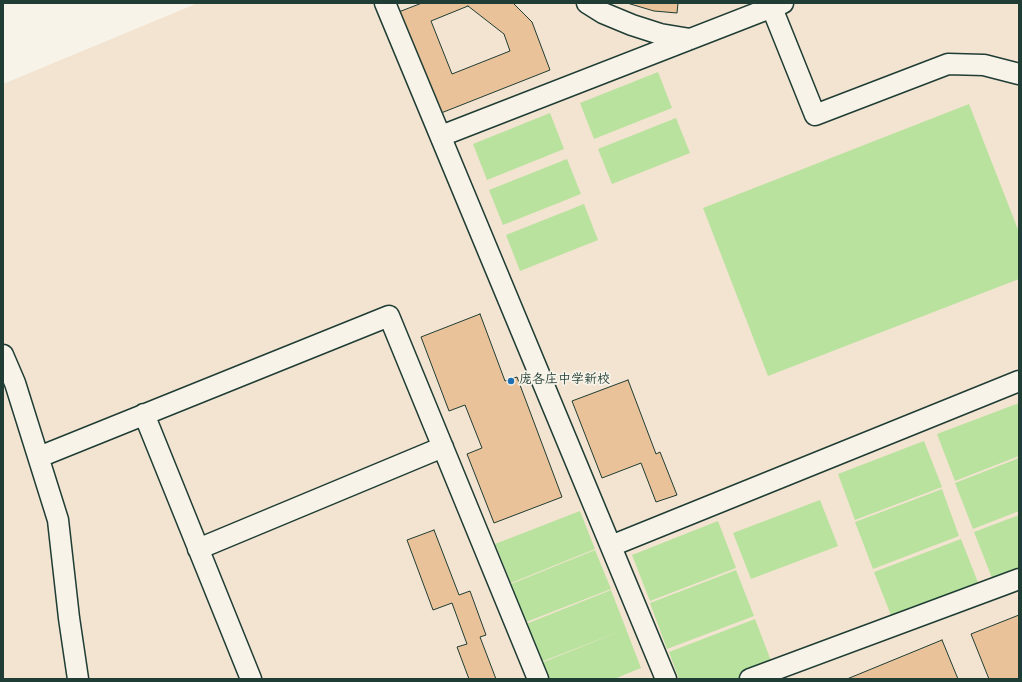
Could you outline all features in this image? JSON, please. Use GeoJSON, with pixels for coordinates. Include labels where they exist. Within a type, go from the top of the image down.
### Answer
{"type":"FeatureCollection","features":[{"type":"Feature","properties":{"kind":"street"},"geometry":{"type":"LineString","coordinates":[[385,3],[666,679]]}},
{"type":"Feature","properties":{"kind":"street"},"geometry":{"type":"LineString","coordinates":[[588,3],[603,13],[632,25],[660,34],[690,39]]}},
{"type":"Feature","properties":{"kind":"street"},"geometry":{"type":"LineString","coordinates":[[441,136],[690,39],[775,4],[815,115],[948,64],[984,65],[1019,74]]}},
{"type":"Feature","properties":{"kind":"street"},"geometry":{"type":"LineString","coordinates":[[38,457],[389,316],[538,679]]}},
{"type":"Feature","properties":{"kind":"street"},"geometry":{"type":"LineString","coordinates":[[3,355],[15,383],[58,520],[69,618],[78,679]]}},
{"type":"Feature","properties":{"kind":"street"},"geometry":{"type":"LineString","coordinates":[[611,546],[1019,381]]}},
{"type":"Feature","properties":{"kind":"street"},"geometry":{"type":"LineString","coordinates":[[144,414],[251,679]]}},
{"type":"Feature","properties":{"kind":"street"},"geometry":{"type":"LineString","coordinates":[[198,549],[443,447]]}},
{"type":"Feature","properties":{"kind":"street"},"geometry":{"type":"LineString","coordinates":[[750,679],[1019,579]]}},
{"type":"Feature","properties":{"kind":"shaded area","name":"庞各庄中学新校"},"geometry":{"type":"Polygon","coordinates":[[[198,3],[1019,3],[1019,679],[3,679],[3,84],[198,3]]]}},
{"type":"Feature","properties":{"kind":"green space"},"geometry":{"type":"Polygon","coordinates":[[[658,72],[672,108],[594,139],[580,103],[658,72]]]}},
{"type":"Feature","properties":{"kind":"green space"},"geometry":{"type":"Polygon","coordinates":[[[969,104],[1019,232],[1019,279],[768,376],[703,208],[969,104]]]}},
{"type":"Feature","properties":{"kind":"green space"},"geometry":{"type":"Polygon","coordinates":[[[550,113],[564,149],[487,180],[473,144],[550,113]]]}},
{"type":"Feature","properties":{"kind":"green space"},"geometry":{"type":"Polygon","coordinates":[[[676,118],[690,153],[612,184],[598,149],[676,118]]]}},
{"type":"Feature","properties":{"kind":"green space"},"geometry":{"type":"Polygon","coordinates":[[[567,159],[581,194],[503,225],[489,190],[567,159]]]}},
{"type":"Feature","properties":{"kind":"green space"},"geometry":{"type":"Polygon","coordinates":[[[584,204],[598,240],[520,271],[506,235],[584,204]]]}},
{"type":"Feature","properties":{"kind":"green space"},"geometry":{"type":"Polygon","coordinates":[[[1019,403],[1019,456],[955,481],[937,434],[1019,403]]]}},
{"type":"Feature","properties":{"kind":"green space"},"geometry":{"type":"Polygon","coordinates":[[[924,441],[942,487],[855,520],[838,474],[924,441]]]}},
{"type":"Feature","properties":{"kind":"green space"},"geometry":{"type":"Polygon","coordinates":[[[1019,458],[1019,511],[973,529],[955,483],[1019,458]]]}},
{"type":"Feature","properties":{"kind":"green space"},"geometry":{"type":"Polygon","coordinates":[[[942,489],[959,536],[873,569],[855,522],[942,489]]]}},
{"type":"Feature","properties":{"kind":"green space"},"geometry":{"type":"Polygon","coordinates":[[[820,500],[838,546],[751,579],[733,533],[820,500]]]}},
{"type":"Feature","properties":{"kind":"green space"},"geometry":{"type":"Polygon","coordinates":[[[580,511],[595,549],[511,583],[495,544],[580,511]]]}},
{"type":"Feature","properties":{"kind":"green space"},"geometry":{"type":"Polygon","coordinates":[[[1019,515],[1019,568],[992,578],[974,532],[1019,515]]]}},
{"type":"Feature","properties":{"kind":"green space"},"geometry":{"type":"Polygon","coordinates":[[[718,521],[736,568],[650,601],[632,555],[718,521]]]}},
{"type":"Feature","properties":{"kind":"green space"},"geometry":{"type":"Polygon","coordinates":[[[961,539],[979,585],[892,618],[874,572],[961,539]]]}},
{"type":"Feature","properties":{"kind":"green space"},"geometry":{"type":"Polygon","coordinates":[[[595,550],[611,589],[526,622],[511,584],[595,550]]]}},
{"type":"Feature","properties":{"kind":"green space"},"geometry":{"type":"Polygon","coordinates":[[[736,570],[754,616],[667,649],[650,603],[736,570]]]}},
{"type":"Feature","properties":{"kind":"green space"},"geometry":{"type":"Polygon","coordinates":[[[611,590],[626,629],[541,662],[526,624],[611,590]]]}},
{"type":"Feature","properties":{"kind":"green space"},"geometry":{"type":"Polygon","coordinates":[[[755,619],[773,666],[738,679],[679,679],[669,652],[755,619]]]}},
{"type":"Feature","properties":{"kind":"green space"},"geometry":{"type":"Polygon","coordinates":[[[626,629],[641,668],[614,679],[548,679],[541,663],[626,629]]]}},
{"type":"Feature","properties":{"kind":"building"},"geometry":{"type":"Polygon","coordinates":[[[422,3],[513,3],[532,22],[550,70],[436,115],[396,13],[422,3]],[[468,6],[431,21],[452,74],[510,51],[504,34],[468,6]]]}},
{"type":"Feature","properties":{"kind":"building"},"geometry":{"type":"Polygon","coordinates":[[[627,3],[678,3],[677,13],[654,11],[627,3]]]}},
{"type":"Feature","properties":{"kind":"building"},"geometry":{"type":"Polygon","coordinates":[[[480,314],[505,381],[517,377],[562,497],[494,523],[467,454],[482,448],[465,405],[449,411],[421,337],[480,314]]]}},
{"type":"Feature","properties":{"kind":"building"},"geometry":{"type":"Polygon","coordinates":[[[628,380],[656,454],[660,452],[677,495],[656,502],[641,463],[602,478],[572,401],[628,380]]]}},
{"type":"Feature","properties":{"kind":"building"},"geometry":{"type":"Polygon","coordinates":[[[434,530],[459,595],[470,591],[486,635],[480,637],[496,679],[469,679],[457,647],[467,644],[452,603],[433,610],[407,540],[434,530]]]}},
{"type":"Feature","properties":{"kind":"building"},"geometry":{"type":"Polygon","coordinates":[[[1019,615],[1019,679],[989,679],[971,634],[1019,615]]]}},
{"type":"Feature","properties":{"kind":"building"},"geometry":{"type":"Polygon","coordinates":[[[942,640],[958,679],[847,679],[942,640]]]}},
{"type":"Feature","properties":{"kind":"place","name":"庞各庄中学新校"},"geometry":{"type":"Point","coordinates":[511,381]}}]}
